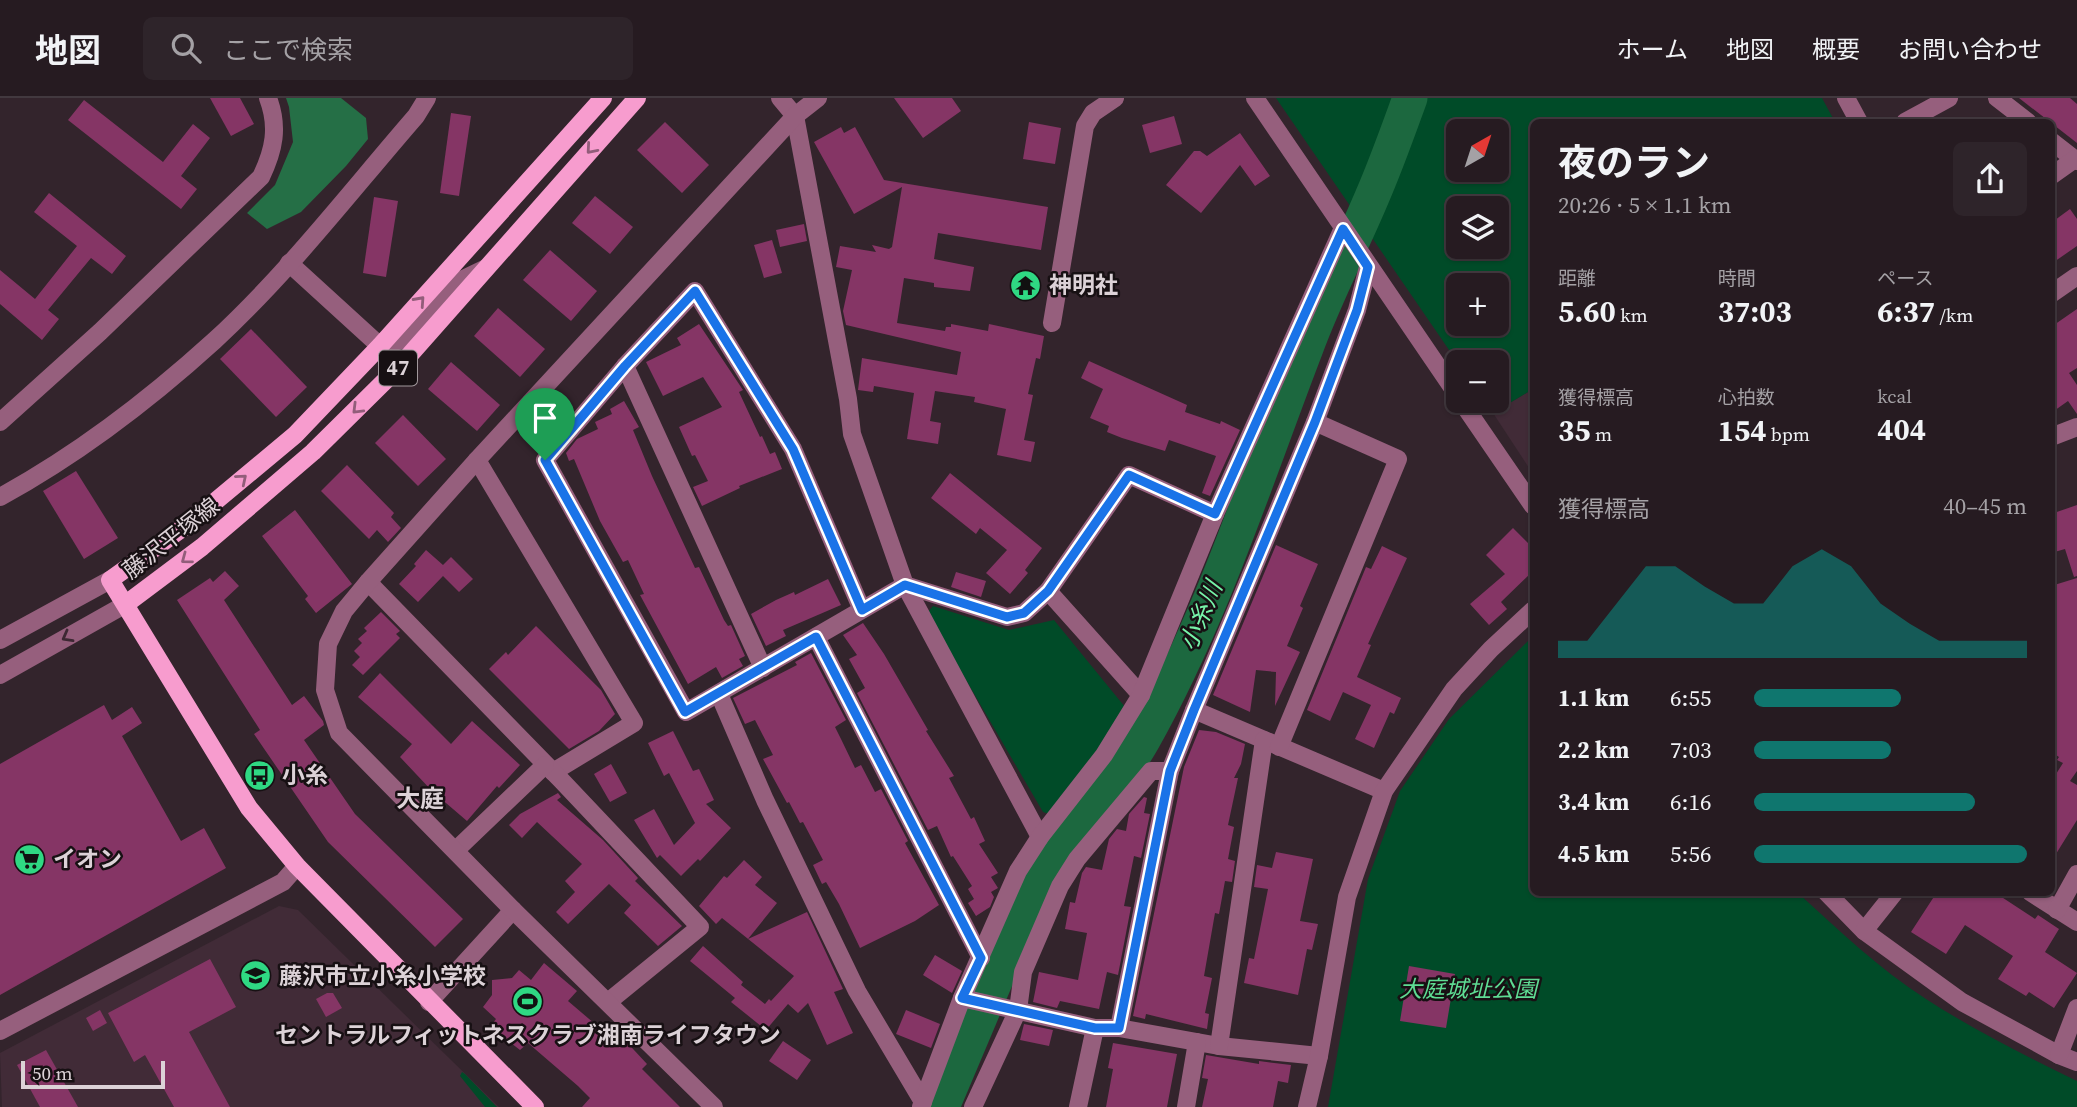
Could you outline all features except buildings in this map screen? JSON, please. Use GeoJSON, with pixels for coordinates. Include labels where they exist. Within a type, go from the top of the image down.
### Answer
{"type":"FeatureCollection","features":[{"type":"Feature","properties":{"kind":"main road","name":"藤沢平塚線"},"geometry":{"type":"LineString","coordinates":[[110,580],[187,525],[295,435],[380,346],[603,98]]}},
{"type":"Feature","properties":{"kind":"main road","name":"藤沢平塚線"},"geometry":{"type":"LineString","coordinates":[[535,1107],[297,866],[249,808],[126,604],[202,547],[313,452],[399,367],[637,98]]}},
{"type":"Feature","properties":{"kind":"main road"},"geometry":{"type":"LineString","coordinates":[[110,580],[126,604]]}},
{"type":"Feature","properties":{"kind":"street"},"geometry":{"type":"LineString","coordinates":[[0,422],[81,350],[261,177],[272,155],[276,134],[273,110],[268,98]]}},
{"type":"Feature","properties":{"kind":"street"},"geometry":{"type":"LineString","coordinates":[[0,497],[32,480],[62,459],[166,383],[215,340],[289,263],[416,116],[427,98]]}},
{"type":"Feature","properties":{"kind":"street"},"geometry":{"type":"LineString","coordinates":[[780,98],[795,116],[848,399],[852,434],[905,585],[1040,837]]}},
{"type":"Feature","properties":{"kind":"street"},"geometry":{"type":"LineString","coordinates":[[714,1107],[513,910],[339,733],[325,690],[328,645],[344,611],[477,460],[795,116],[818,98]]}},
{"type":"Feature","properties":{"kind":"street"},"geometry":{"type":"LineString","coordinates":[[1052,323],[1085,126],[1093,113],[1115,98]]}},
{"type":"Feature","properties":{"kind":"street"},"geometry":{"type":"LineString","coordinates":[[1255,98],[1446,379]]}},
{"type":"Feature","properties":{"kind":"street"},"geometry":{"type":"LineString","coordinates":[[1846,98],[1857,119]]}},
{"type":"Feature","properties":{"kind":"street"},"geometry":{"type":"LineString","coordinates":[[1910,119],[1949,98]]}},
{"type":"Feature","properties":{"kind":"street"},"geometry":{"type":"LineString","coordinates":[[1997,98],[2024,119]]}},
{"type":"Feature","properties":{"kind":"street"},"geometry":{"type":"LineString","coordinates":[[2055,144],[2076,160],[2055,173]]}},
{"type":"Feature","properties":{"kind":"street"},"geometry":{"type":"LineString","coordinates":[[922,1105],[968,999],[981,958],[1018,871],[1040,837],[1104,755],[1141,695],[1215,514],[1343,229]]}},
{"type":"Feature","properties":{"kind":"street"},"geometry":{"type":"LineString","coordinates":[[289,263],[380,346],[408,338],[457,282],[486,268]]}},
{"type":"Feature","properties":{"kind":"street"},"geometry":{"type":"LineString","coordinates":[[1119,1028],[1170,771],[1315,422],[1357,310],[1368,267]]}},
{"type":"Feature","properties":{"kind":"street"},"geometry":{"type":"LineString","coordinates":[[2055,291],[2077,276]]}},
{"type":"Feature","properties":{"kind":"street"},"geometry":{"type":"LineString","coordinates":[[862,610],[793,449],[695,291],[625,366],[545,460],[685,712],[719,694],[905,585],[1007,617],[1024,613],[1048,591],[1129,475],[1215,514]]}},
{"type":"Feature","properties":{"kind":"street"},"geometry":{"type":"LineString","coordinates":[[625,366],[763,668]]}},
{"type":"Feature","properties":{"kind":"street"},"geometry":{"type":"LineString","coordinates":[[1469,413],[1530,502]]}},
{"type":"Feature","properties":{"kind":"street"},"geometry":{"type":"LineString","coordinates":[[1219,1046],[1271,744],[1398,459],[1315,422]]}},
{"type":"Feature","properties":{"kind":"street"},"geometry":{"type":"LineString","coordinates":[[2055,435],[2077,427]]}},
{"type":"Feature","properties":{"kind":"street"},"geometry":{"type":"LineString","coordinates":[[456,850],[549,769],[634,723],[477,460]]}},
{"type":"Feature","properties":{"kind":"street"},"geometry":{"type":"LineString","coordinates":[[0,640],[110,580]]}},
{"type":"Feature","properties":{"kind":"street"},"geometry":{"type":"LineString","coordinates":[[368,582],[700,927],[608,1002]]}},
{"type":"Feature","properties":{"kind":"street"},"geometry":{"type":"LineString","coordinates":[[1048,591],[1141,695]]}},
{"type":"Feature","properties":{"kind":"street"},"geometry":{"type":"LineString","coordinates":[[0,675],[126,604]]}},
{"type":"Feature","properties":{"kind":"street"},"geometry":{"type":"LineString","coordinates":[[1307,1107],[1320,1056],[1347,897],[1384,791],[1454,689],[1530,613]]}},
{"type":"Feature","properties":{"kind":"street"},"geometry":{"type":"LineString","coordinates":[[816,637],[981,958]]}},
{"type":"Feature","properties":{"kind":"street"},"geometry":{"type":"LineString","coordinates":[[719,694],[770,812],[857,991],[922,1105]]}},
{"type":"Feature","properties":{"kind":"street"},"geometry":{"type":"LineString","coordinates":[[1194,710],[1384,791]]}},
{"type":"Feature","properties":{"kind":"street"},"geometry":{"type":"LineString","coordinates":[[972,1107],[1023,972],[1060,887],[1077,859],[1151,771],[1170,771]]}},
{"type":"Feature","properties":{"kind":"street"},"geometry":{"type":"LineString","coordinates":[[0,1031],[283,882],[297,866]]}},
{"type":"Feature","properties":{"kind":"street"},"geometry":{"type":"LineString","coordinates":[[2057,910],[2077,874]]}},
{"type":"Feature","properties":{"kind":"street"},"geometry":{"type":"LineString","coordinates":[[1830,896],[1864,931],[1962,1002],[2059,1055],[2077,1062]]}},
{"type":"Feature","properties":{"kind":"street"},"geometry":{"type":"LineString","coordinates":[[1864,931],[1892,896]]}},
{"type":"Feature","properties":{"kind":"street"},"geometry":{"type":"LineString","coordinates":[[2036,896],[2077,922]]}},
{"type":"Feature","properties":{"kind":"street"},"geometry":{"type":"LineString","coordinates":[[429,1002],[513,910]]}},
{"type":"Feature","properties":{"kind":"street"},"geometry":{"type":"LineString","coordinates":[[968,999],[1095,1028],[1119,1028],[1219,1046],[1320,1056]]}},
{"type":"Feature","properties":{"kind":"street"},"geometry":{"type":"LineString","coordinates":[[2059,1055],[2077,1008]]}},
{"type":"Feature","properties":{"kind":"street"},"geometry":{"type":"LineString","coordinates":[[1079,1107],[1095,1028]]}},
{"type":"Feature","properties":{"kind":"street"},"geometry":{"type":"LineString","coordinates":[[1186,1107],[1197,1042]]}},
{"type":"Feature","properties":{"kind":"shaded area"},"geometry":{"type":"Polygon","coordinates":[[[1530,391],[1530,469],[1493,413],[1509,413],[1509,403],[1530,391]]]}},
{"type":"Feature","properties":{"kind":"shaded area","name":"藤沢市立小糸小学校"},"geometry":{"type":"Polygon","coordinates":[[[279,906],[298,910],[499,1107],[2,1107],[0,1053],[279,906]]]}},
{"type":"Feature","properties":{"kind":"green space"},"geometry":{"type":"Polygon","coordinates":[[[286,98],[341,98],[366,118],[368,139],[301,212],[267,229],[247,213],[275,185],[293,142],[286,98]]]}},
{"type":"Feature","properties":{"kind":"green space"},"geometry":{"type":"Polygon","coordinates":[[[1276,98],[1822,98],[1833,119],[1530,119],[1530,391],[1509,403],[1509,350],[1449,350],[1276,98]]]}},
{"type":"Feature","properties":{"kind":"green space"},"geometry":{"type":"Polygon","coordinates":[[[933,606],[1009,630],[1054,620],[1125,707],[1124,717],[1052,815],[1043,812],[927,613],[933,606]]]}},
{"type":"Feature","properties":{"kind":"green space","name":"大庭城址公園"},"geometry":{"type":"Polygon","coordinates":[[[1530,639],[1530,896],[1801,896],[1860,949],[1909,987],[1981,1032],[2077,1081],[2077,1107],[1328,1107],[1368,879],[1400,791],[1449,719],[1530,639]]]}},
{"type":"Feature","properties":{"kind":"green space"},"geometry":{"type":"Polygon","coordinates":[[[462,1072],[497,1107],[485,1107],[460,1076],[462,1072]]]}},
{"type":"Feature","properties":{"kind":"waterway","name":"小糸川"},"geometry":{"type":"LineString","coordinates":[[942,1107],[1032,894],[1057,854],[1131,760],[1191,645],[1232,547],[1313,329],[1364,216],[1410,98]]}},
{"type":"Feature","properties":{"kind":"place","name":"神明社"},"geometry":{"type":"Point","coordinates":[1026,285]}},
{"type":"Feature","properties":{"kind":"place","name":"小糸"},"geometry":{"type":"Point","coordinates":[259,775]}},
{"type":"Feature","properties":{"kind":"place","name":"イオン"},"geometry":{"type":"Point","coordinates":[30,859]}},
{"type":"Feature","properties":{"kind":"place","name":"藤沢市立小糸小学校"},"geometry":{"type":"Point","coordinates":[256,976]}},
{"type":"Feature","properties":{"kind":"place","name":"セントラルフィットネスクラブ湘南ライフタウン"},"geometry":{"type":"Point","coordinates":[528,1001]}},
{"type":"Feature","properties":{"kind":"district","name":"大庭"},"geometry":{"type":"Point","coordinates":[420,799]}},
{"type":"Feature","properties":{"kind":"route"},"geometry":{"type":"LineString","coordinates":[[1343,229],[1368,267],[1357,310],[1315,422],[1170,771],[1119,1028],[1095,1028],[962,998],[981,958],[816,637],[685,712],[545,460],[625,366],[695,291],[793,449],[862,610],[905,585],[1007,617],[1024,613],[1048,591],[1129,475],[1215,514],[1343,229]]}}]}
